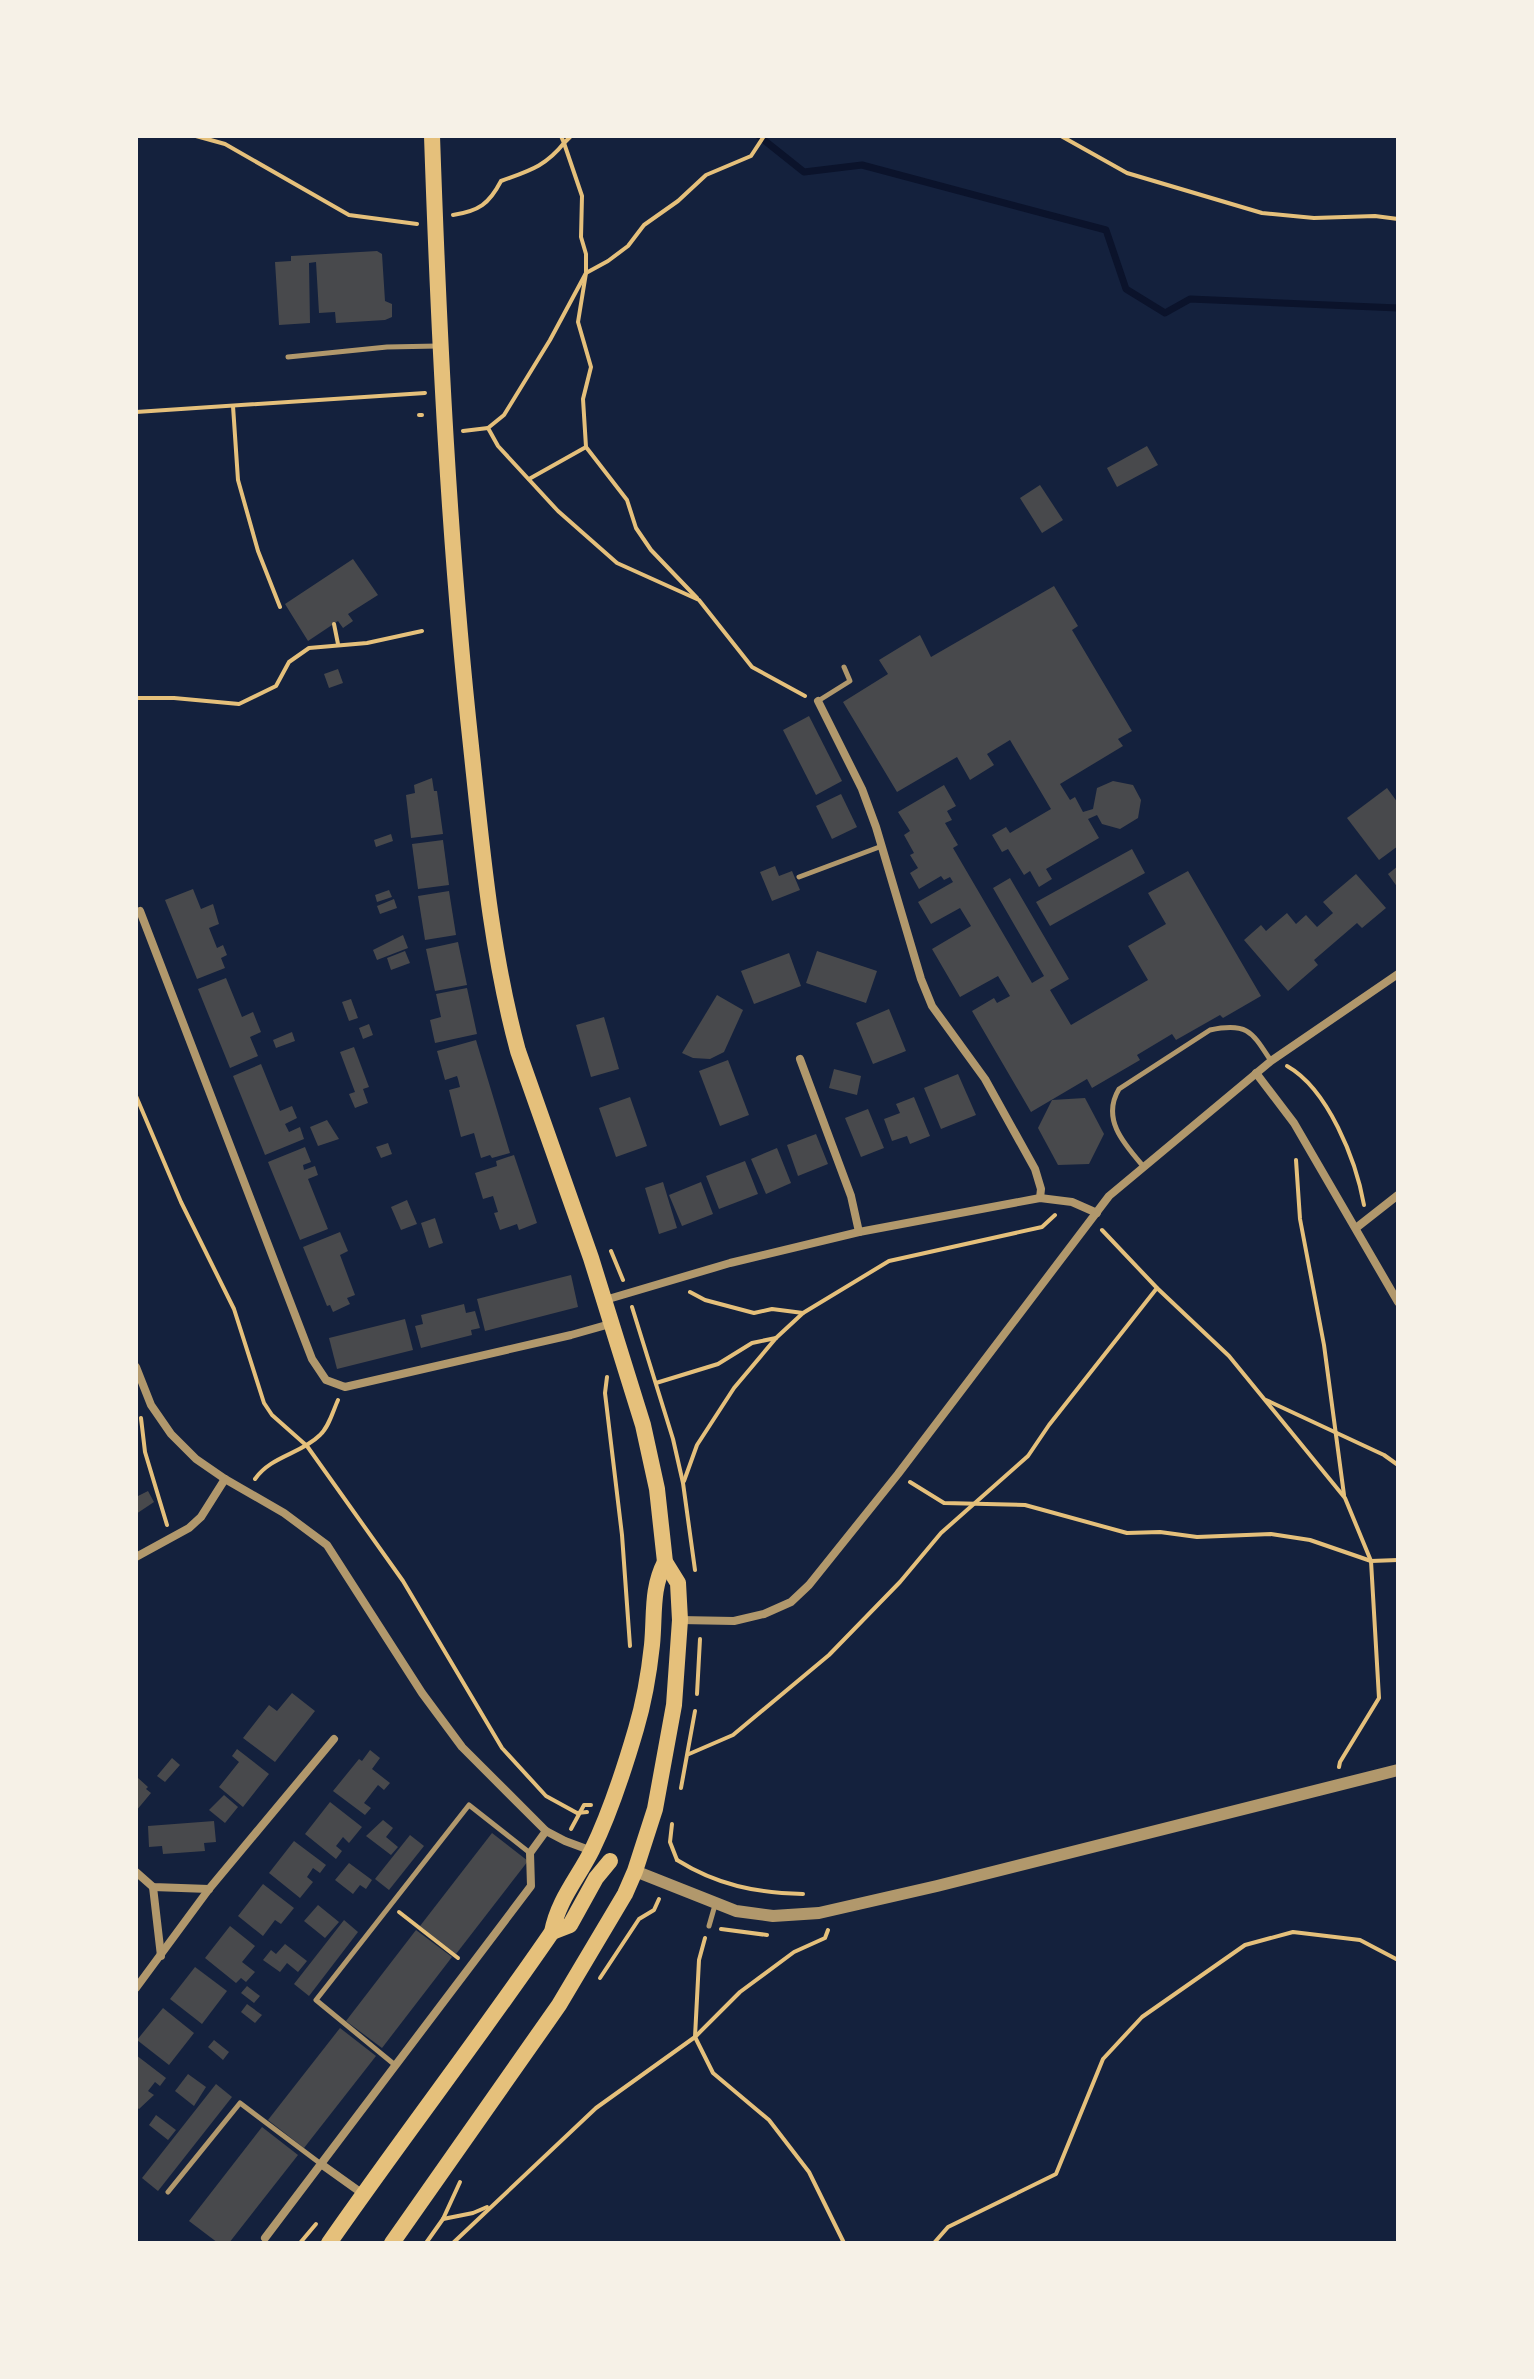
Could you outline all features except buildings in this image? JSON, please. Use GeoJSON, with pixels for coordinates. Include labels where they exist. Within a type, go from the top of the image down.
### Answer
{"type":"FeatureCollection","features":[{"type":"Feature","properties":{"kind":"main road"},"geometry":{"type":"LineString","coordinates":[[392,2243],[559,2005],[603,1933],[635,1871],[655,1809],[669,1745],[680,1620],[678,1583],[665,1562],[657,1489],[635,1390],[523,1066],[505,996],[485,875],[458,626],[432,136]]}},
{"type":"Feature","properties":{"kind":"main road"},"geometry":{"type":"LineString","coordinates":[[329,2243],[397,2144],[434,2101],[552,1932],[556,1910],[592,1851],[600,1812],[620,1782],[644,1699],[652,1645],[655,1581],[665,1562]]}},
{"type":"Feature","properties":{"kind":"main road"},"geometry":{"type":"LineString","coordinates":[[592,1851],[635,1871]]}},
{"type":"Feature","properties":{"kind":"main road"},"geometry":{"type":"LineString","coordinates":[[552,1932],[570,1925],[596,1878],[610,1861]]}},
{"type":"Feature","properties":{"kind":"street"},"geometry":{"type":"LineString","coordinates":[[819,703],[862,789],[932,1006],[985,1079],[1035,1169],[1041,1189],[1040,1198]]}},
{"type":"Feature","properties":{"kind":"street"},"geometry":{"type":"LineString","coordinates":[[140,911],[312,1359],[326,1380],[345,1387],[610,1324]]}},
{"type":"Feature","properties":{"kind":"street"},"geometry":{"type":"LineString","coordinates":[[680,1620],[734,1621],[764,1614],[791,1602],[809,1585],[898,1474],[1109,1196],[1256,1073],[1398,974]]}},
{"type":"Feature","properties":{"kind":"street"},"geometry":{"type":"LineString","coordinates":[[800,1059],[851,1196],[859,1232]]}},
{"type":"Feature","properties":{"kind":"street"},"geometry":{"type":"LineString","coordinates":[[1256,1073],[1294,1123],[1398,1302]]}},
{"type":"Feature","properties":{"kind":"street"},"geometry":{"type":"LineString","coordinates":[[1356,1228],[1398,1195]]}},
{"type":"Feature","properties":{"kind":"street"},"geometry":{"type":"LineString","coordinates":[[605,1300],[730,1263],[859,1232],[1040,1198],[1072,1202],[1095,1216]]}},
{"type":"Feature","properties":{"kind":"street"},"geometry":{"type":"LineString","coordinates":[[136,1367],[151,1405],[171,1434],[196,1459],[284,1513],[327,1545],[422,1693],[462,1747],[546,1831],[592,1851]]}},
{"type":"Feature","properties":{"kind":"street"},"geometry":{"type":"LineString","coordinates":[[136,1557],[189,1528],[201,1517],[225,1479]]}},
{"type":"Feature","properties":{"kind":"street"},"geometry":{"type":"LineString","coordinates":[[136,1988],[209,1889],[334,1739]]}},
{"type":"Feature","properties":{"kind":"street"},"geometry":{"type":"LineString","coordinates":[[635,1871],[736,1911],[773,1916],[819,1913],[1398,1770]]}},
{"type":"Feature","properties":{"kind":"street"},"geometry":{"type":"LineString","coordinates":[[265,2238],[531,1886],[530,1853],[546,1831]]}},
{"type":"Feature","properties":{"kind":"street"},"geometry":{"type":"LineString","coordinates":[[136,1872],[153,1887],[209,1889]]}},
{"type":"Feature","properties":{"kind":"street"},"geometry":{"type":"LineString","coordinates":[[153,1887],[161,1956]]}},
{"type":"Feature","properties":{"kind":"street"},"geometry":{"type":"LineString","coordinates":[[321,2164],[363,2194]]}},
{"type":"Feature","properties":{"kind":"lane"},"geometry":{"type":"LineString","coordinates":[[288,357],[387,347],[441,346]]}},
{"type":"Feature","properties":{"kind":"lane"},"geometry":{"type":"LineString","coordinates":[[819,703],[850,681],[844,667]]}},
{"type":"Feature","properties":{"kind":"lane"},"geometry":{"type":"LineString","coordinates":[[799,877],[882,846]]}},
{"type":"Feature","properties":{"kind":"lane"},"geometry":{"type":"LineString","coordinates":[[1144,1167],[1117,1131],[1111,1115],[1112,1100],[1119,1089],[1210,1030],[1226,1027],[1240,1027],[1252,1032],[1272,1061]]}},
{"type":"Feature","properties":{"kind":"lane"},"geometry":{"type":"LineString","coordinates":[[395,2065],[316,2000],[469,1805],[530,1853]]}},
{"type":"Feature","properties":{"kind":"lane"},"geometry":{"type":"LineString","coordinates":[[709,1926],[715,1904]]}},
{"type":"Feature","properties":{"kind":"lane"},"geometry":{"type":"LineString","coordinates":[[168,2192],[240,2103],[321,2164]]}},
{"type":"Feature","properties":{"kind":"path"},"geometry":{"type":"LineString","coordinates":[[196,136],[225,144],[349,215],[418,224]]}},
{"type":"Feature","properties":{"kind":"path"},"geometry":{"type":"LineString","coordinates":[[561,136],[582,196],[581,237],[586,254],[586,273],[578,322],[591,367],[583,399],[586,447],[627,500],[636,528],[651,550],[699,600],[752,667],[805,696],[809,705],[819,703]]}},
{"type":"Feature","properties":{"kind":"path"},"geometry":{"type":"LineString","coordinates":[[435,218],[482,208],[492,199],[501,181],[552,159],[571,136]]}},
{"type":"Feature","properties":{"kind":"path"},"geometry":{"type":"LineString","coordinates":[[464,433],[488,428],[504,415],[586,273],[628,246],[644,225],[678,201],[706,175],[751,156],[764,136]]}},
{"type":"Feature","properties":{"kind":"path"},"geometry":{"type":"LineString","coordinates":[[1061,136],[1127,173],[1262,213],[1314,218],[1375,216],[1398,219]]}},
{"type":"Feature","properties":{"kind":"path"},"geometry":{"type":"LineString","coordinates":[[136,412],[418,393]]}},
{"type":"Feature","properties":{"kind":"path"},"geometry":{"type":"LineString","coordinates":[[233,406],[238,480],[258,551],[280,607]]}},
{"type":"Feature","properties":{"kind":"path"},"geometry":{"type":"LineString","coordinates":[[488,428],[498,446],[558,511],[617,563],[699,600]]}},
{"type":"Feature","properties":{"kind":"path"},"geometry":{"type":"LineString","coordinates":[[529,479],[586,447]]}},
{"type":"Feature","properties":{"kind":"path"},"geometry":{"type":"LineString","coordinates":[[334,624],[338,644]]}},
{"type":"Feature","properties":{"kind":"path"},"geometry":{"type":"LineString","coordinates":[[136,698],[239,704],[276,686],[289,662],[302,648],[367,643],[422,631]]}},
{"type":"Feature","properties":{"kind":"path"},"geometry":{"type":"LineString","coordinates":[[1272,1061],[1297,1072],[1323,1102],[1361,1184],[1367,1219]]}},
{"type":"Feature","properties":{"kind":"path"},"geometry":{"type":"LineString","coordinates":[[136,1096],[181,1202],[234,1309],[264,1403],[272,1415],[307,1446],[403,1581],[502,1748],[546,1796],[577,1813],[588,1812]]}},
{"type":"Feature","properties":{"kind":"path"},"geometry":{"type":"LineString","coordinates":[[1294,1123],[1300,1219],[1324,1345],[1345,1498],[1371,1561],[1379,1698],[1340,1762],[1339,1769]]}},
{"type":"Feature","properties":{"kind":"path"},"geometry":{"type":"LineString","coordinates":[[683,1483],[697,1445],[734,1388],[776,1338],[803,1313],[889,1261],[1042,1227],[1072,1202]]}},
{"type":"Feature","properties":{"kind":"path"},"geometry":{"type":"LineString","coordinates":[[1095,1216],[1157,1288],[1229,1356],[1345,1498]]}},
{"type":"Feature","properties":{"kind":"path"},"geometry":{"type":"LineString","coordinates":[[671,1281],[705,1300],[754,1313],[772,1309],[803,1313]]}},
{"type":"Feature","properties":{"kind":"path"},"geometry":{"type":"LineString","coordinates":[[689,1754],[733,1735],[829,1655],[900,1582],[941,1533],[1028,1456],[1157,1288]]}},
{"type":"Feature","properties":{"kind":"path"},"geometry":{"type":"LineString","coordinates":[[656,1383],[718,1364],[752,1343],[776,1338]]}},
{"type":"Feature","properties":{"kind":"path"},"geometry":{"type":"LineString","coordinates":[[607,1374],[605,1393],[622,1535],[631,1659]]}},
{"type":"Feature","properties":{"kind":"path"},"geometry":{"type":"LineString","coordinates":[[247,1491],[259,1473],[279,1458],[307,1446],[323,1433],[345,1387]]}},
{"type":"Feature","properties":{"kind":"path"},"geometry":{"type":"LineString","coordinates":[[1264,1399],[1384,1455],[1398,1465]]}},
{"type":"Feature","properties":{"kind":"path"},"geometry":{"type":"LineString","coordinates":[[140,1407],[145,1452],[171,1539]]}},
{"type":"Feature","properties":{"kind":"path"},"geometry":{"type":"LineString","coordinates":[[898,1474],[944,1503],[1025,1505],[1127,1533],[1160,1532],[1197,1537],[1271,1534],[1310,1540],[1371,1561],[1398,1560]]}},
{"type":"Feature","properties":{"kind":"path"},"geometry":{"type":"LineString","coordinates":[[570,1831],[584,1805],[600,1812]]}},
{"type":"Feature","properties":{"kind":"path"},"geometry":{"type":"LineString","coordinates":[[672,1825],[670,1842],[676,1861],[703,1876],[734,1887],[770,1894],[815,1894]]}},
{"type":"Feature","properties":{"kind":"path"},"geometry":{"type":"LineString","coordinates":[[390,1906],[469,1967]]}},
{"type":"Feature","properties":{"kind":"path"},"geometry":{"type":"LineString","coordinates":[[709,1926],[699,1960],[695,2037],[713,2073],[769,2120],[809,2172],[844,2243]]}},
{"type":"Feature","properties":{"kind":"path"},"geometry":{"type":"LineString","coordinates":[[453,2243],[596,2108],[695,2037],[740,1992],[794,1952],[825,1938],[828,1930]]}},
{"type":"Feature","properties":{"kind":"path"},"geometry":{"type":"LineString","coordinates":[[934,2243],[948,2227],[1056,2174],[1103,2059],[1142,2017],[1245,1945],[1293,1932],[1360,1940],[1398,1960]]}},
{"type":"Feature","properties":{"kind":"path"},"geometry":{"type":"LineString","coordinates":[[443,2219],[490,2206]]}},
{"type":"Feature","properties":{"kind":"waterway"},"geometry":{"type":"LineString","coordinates":[[759,136],[804,172],[862,165],[1106,230],[1126,289],[1165,313],[1190,299],[1398,308]]}}]}
